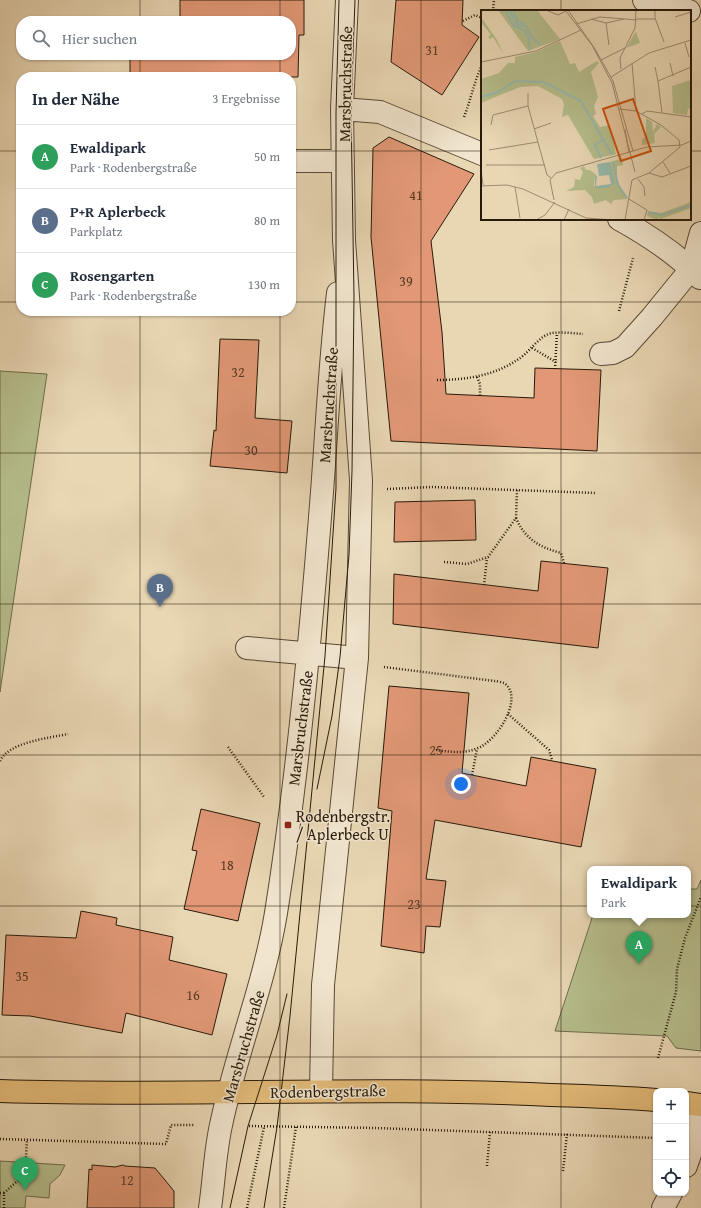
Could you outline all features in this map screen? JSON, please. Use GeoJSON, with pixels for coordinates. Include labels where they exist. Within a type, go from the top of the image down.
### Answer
{"type":"FeatureCollection","features":[{"type":"Feature","properties":{"kind":"main road","name":"Rodenbergstraße"},"geometry":{"type":"LineString","coordinates":[[0,1091],[88,1094],[390,1090],[653,1100]]}},
{"type":"Feature","properties":{"kind":"street","name":"Marsbruchstraße"},"geometry":{"type":"LineString","coordinates":[[321,1091],[323,985],[356,661],[361,490],[344,240],[342,109],[347,0]]}},
{"type":"Feature","properties":{"kind":"street"},"geometry":{"type":"LineString","coordinates":[[644,0],[685,10]]}},
{"type":"Feature","properties":{"kind":"street"},"geometry":{"type":"LineString","coordinates":[[691,12],[701,14]]}},
{"type":"Feature","properties":{"kind":"street"},"geometry":{"type":"LineString","coordinates":[[342,109],[380,112],[481,154]]}},
{"type":"Feature","properties":{"kind":"street"},"geometry":{"type":"LineString","coordinates":[[296,161],[343,161]]}},
{"type":"Feature","properties":{"kind":"street"},"geometry":{"type":"LineString","coordinates":[[621,220],[640,231],[696,273]]}},
{"type":"Feature","properties":{"kind":"street"},"geometry":{"type":"LineString","coordinates":[[601,354],[613,353],[625,347],[696,273],[701,233]]}},
{"type":"Feature","properties":{"kind":"street","name":"Marsbruchstraße"},"geometry":{"type":"LineString","coordinates":[[210,1208],[221,1126],[264,975],[276,915],[309,653],[324,464],[328,375],[344,240]]}},
{"type":"Feature","properties":{"kind":"street"},"geometry":{"type":"LineString","coordinates":[[247,648],[309,653],[356,661]]}},
{"type":"Feature","properties":{"kind":"street"},"geometry":{"type":"LineString","coordinates":[[688,1160],[694,1143],[695,1104]]}},
{"type":"Feature","properties":{"kind":"street"},"geometry":{"type":"LineString","coordinates":[[663,1208],[669,1196]]}},
{"type":"Feature","properties":{"kind":"path"},"geometry":{"type":"LineString","coordinates":[[493,10],[494,0]]}},
{"type":"Feature","properties":{"kind":"path"},"geometry":{"type":"LineString","coordinates":[[463,21],[474,15],[481,18]]}},
{"type":"Feature","properties":{"kind":"path"},"geometry":{"type":"LineString","coordinates":[[454,142],[481,68]]}},
{"type":"Feature","properties":{"kind":"path"},"geometry":{"type":"LineString","coordinates":[[616,316],[640,231]]}},
{"type":"Feature","properties":{"kind":"path"},"geometry":{"type":"LineString","coordinates":[[437,380],[466,380],[506,366],[523,356],[544,336],[552,333],[586,334]]}},
{"type":"Feature","properties":{"kind":"path"},"geometry":{"type":"LineString","coordinates":[[555,369],[557,333]]}},
{"type":"Feature","properties":{"kind":"path"},"geometry":{"type":"LineString","coordinates":[[532,348],[556,362]]}},
{"type":"Feature","properties":{"kind":"path"},"geometry":{"type":"LineString","coordinates":[[477,377],[480,384],[480,396]]}},
{"type":"Feature","properties":{"kind":"path"},"geometry":{"type":"LineString","coordinates":[[361,490],[432,487],[596,493]]}},
{"type":"Feature","properties":{"kind":"path"},"geometry":{"type":"LineString","coordinates":[[517,490],[516,518],[524,534],[534,543],[546,549],[561,552],[564,563]]}},
{"type":"Feature","properties":{"kind":"path"},"geometry":{"type":"LineString","coordinates":[[444,562],[468,564],[487,558],[496,548],[516,518]]}},
{"type":"Feature","properties":{"kind":"path"},"geometry":{"type":"LineString","coordinates":[[484,584],[487,558]]}},
{"type":"Feature","properties":{"kind":"path"},"geometry":{"type":"LineString","coordinates":[[356,661],[503,683],[509,689],[510,697],[508,714],[496,736],[490,742],[477,749],[453,752],[436,750]]}},
{"type":"Feature","properties":{"kind":"path"},"geometry":{"type":"LineString","coordinates":[[508,714],[549,750],[552,760]]}},
{"type":"Feature","properties":{"kind":"path"},"geometry":{"type":"LineString","coordinates":[[0,761],[3,754],[17,747],[68,734]]}},
{"type":"Feature","properties":{"kind":"path"},"geometry":{"type":"LineString","coordinates":[[228,747],[268,801]]}},
{"type":"Feature","properties":{"kind":"path"},"geometry":{"type":"LineString","coordinates":[[472,775],[477,749]]}},
{"type":"Feature","properties":{"kind":"path"},"geometry":{"type":"LineString","coordinates":[[658,1058],[676,992],[677,969],[685,938],[701,897]]}},
{"type":"Feature","properties":{"kind":"path"},"geometry":{"type":"LineString","coordinates":[[0,1139],[166,1144],[171,1125],[221,1126]]}},
{"type":"Feature","properties":{"kind":"path"},"geometry":{"type":"LineString","coordinates":[[247,1208],[264,1127],[567,1134],[653,1138]]}},
{"type":"Feature","properties":{"kind":"path"},"geometry":{"type":"LineString","coordinates":[[284,1208],[296,1127]]}},
{"type":"Feature","properties":{"kind":"path"},"geometry":{"type":"LineString","coordinates":[[487,1166],[490,1132]]}},
{"type":"Feature","properties":{"kind":"path"},"geometry":{"type":"LineString","coordinates":[[563,1172],[567,1134]]}},
{"type":"Feature","properties":{"kind":"path"},"geometry":{"type":"LineString","coordinates":[[0,1193],[4,1193],[25,1174],[26,1139]]}},
{"type":"Feature","properties":{"kind":"path"},"geometry":{"type":"LineString","coordinates":[[4,1193],[4,1208]]}},
{"type":"Feature","properties":{"kind":"green space"},"geometry":{"type":"Polygon","coordinates":[[[0,371],[47,374],[0,692],[0,371]]]}},
{"type":"Feature","properties":{"kind":"green space"},"geometry":{"type":"Polygon","coordinates":[[[701,880],[701,1051],[676,1048],[667,1036],[555,1031],[592,918],[691,918],[691,889],[697,889],[701,880]]]}},
{"type":"Feature","properties":{"kind":"green space"},"geometry":{"type":"Polygon","coordinates":[[[0,1161],[65,1165],[60,1175],[50,1184],[49,1198],[26,1196],[25,1208],[0,1208],[0,1161]]]}},
{"type":"Feature","properties":{"kind":"building"},"geometry":{"type":"Polygon","coordinates":[[[180,0],[304,0],[304,35],[299,35],[298,77],[296,77],[296,72],[130,72],[130,60],[296,60],[296,16],[180,16],[180,0]]]}},
{"type":"Feature","properties":{"kind":"building"},"geometry":{"type":"Polygon","coordinates":[[[396,0],[463,0],[462,25],[479,37],[442,95],[391,62],[396,0]]]}},
{"type":"Feature","properties":{"kind":"building"},"geometry":{"type":"Polygon","coordinates":[[[389,137],[474,174],[431,241],[442,332],[446,394],[534,398],[535,368],[601,370],[597,451],[391,441],[371,237],[373,148],[389,137]]]}},
{"type":"Feature","properties":{"kind":"building"},"geometry":{"type":"Polygon","coordinates":[[[220,339],[259,340],[255,418],[292,421],[287,473],[210,466],[214,430],[216,431],[220,339]]]}},
{"type":"Feature","properties":{"kind":"building"},"geometry":{"type":"Polygon","coordinates":[[[475,500],[476,540],[394,542],[395,502],[475,500]]]}},
{"type":"Feature","properties":{"kind":"building"},"geometry":{"type":"Polygon","coordinates":[[[541,561],[608,568],[598,648],[393,624],[394,574],[538,591],[541,561]]]}},
{"type":"Feature","properties":{"kind":"building"},"geometry":{"type":"Polygon","coordinates":[[[389,686],[469,693],[462,773],[526,786],[531,757],[596,769],[581,847],[435,820],[426,879],[446,881],[440,927],[426,926],[424,953],[381,946],[392,811],[378,808],[389,686]]]}},
{"type":"Feature","properties":{"kind":"building"},"geometry":{"type":"Polygon","coordinates":[[[201,809],[260,823],[238,921],[184,909],[197,851],[192,850],[201,809]]]}},
{"type":"Feature","properties":{"kind":"building"},"geometry":{"type":"Polygon","coordinates":[[[81,911],[117,918],[116,925],[173,937],[169,960],[227,974],[212,1035],[126,1013],[122,1033],[30,1016],[2,1015],[6,935],[76,938],[81,911]]]}},
{"type":"Feature","properties":{"kind":"building"},"geometry":{"type":"Polygon","coordinates":[[[92,1165],[115,1167],[123,1165],[155,1168],[174,1191],[174,1208],[87,1208],[89,1169],[92,1170],[92,1165]]]}},
{"type":"Feature","properties":{"kind":"tram line"},"geometry":{"type":"LineString","coordinates":[[264,1208],[277,1127],[290,1016],[325,656],[336,488],[336,113],[339,0]]}},
{"type":"Feature","properties":{"kind":"tram line"},"geometry":{"type":"LineString","coordinates":[[317,789],[332,716],[340,657],[349,555],[352,471],[354,296],[351,109],[355,0]]}},
{"type":"Feature","properties":{"kind":"tram line"},"geometry":{"type":"LineString","coordinates":[[230,1208],[248,1126],[277,1035],[287,994]]}},
{"type":"Feature","properties":{"kind":"place","name":"P+R Aplerbeck"},"geometry":{"type":"Point","coordinates":[160,607]}},
{"type":"Feature","properties":{"kind":"place","name":"Rodenbergstr. / Aplerbeck U"},"geometry":{"type":"Point","coordinates":[288,825]}},
{"type":"Feature","properties":{"kind":"place","name":"Ewaldipark"},"geometry":{"type":"Point","coordinates":[639,964]}},
{"type":"Feature","properties":{"kind":"place","name":"Rosengarten"},"geometry":{"type":"Point","coordinates":[25,1190]}}]}
